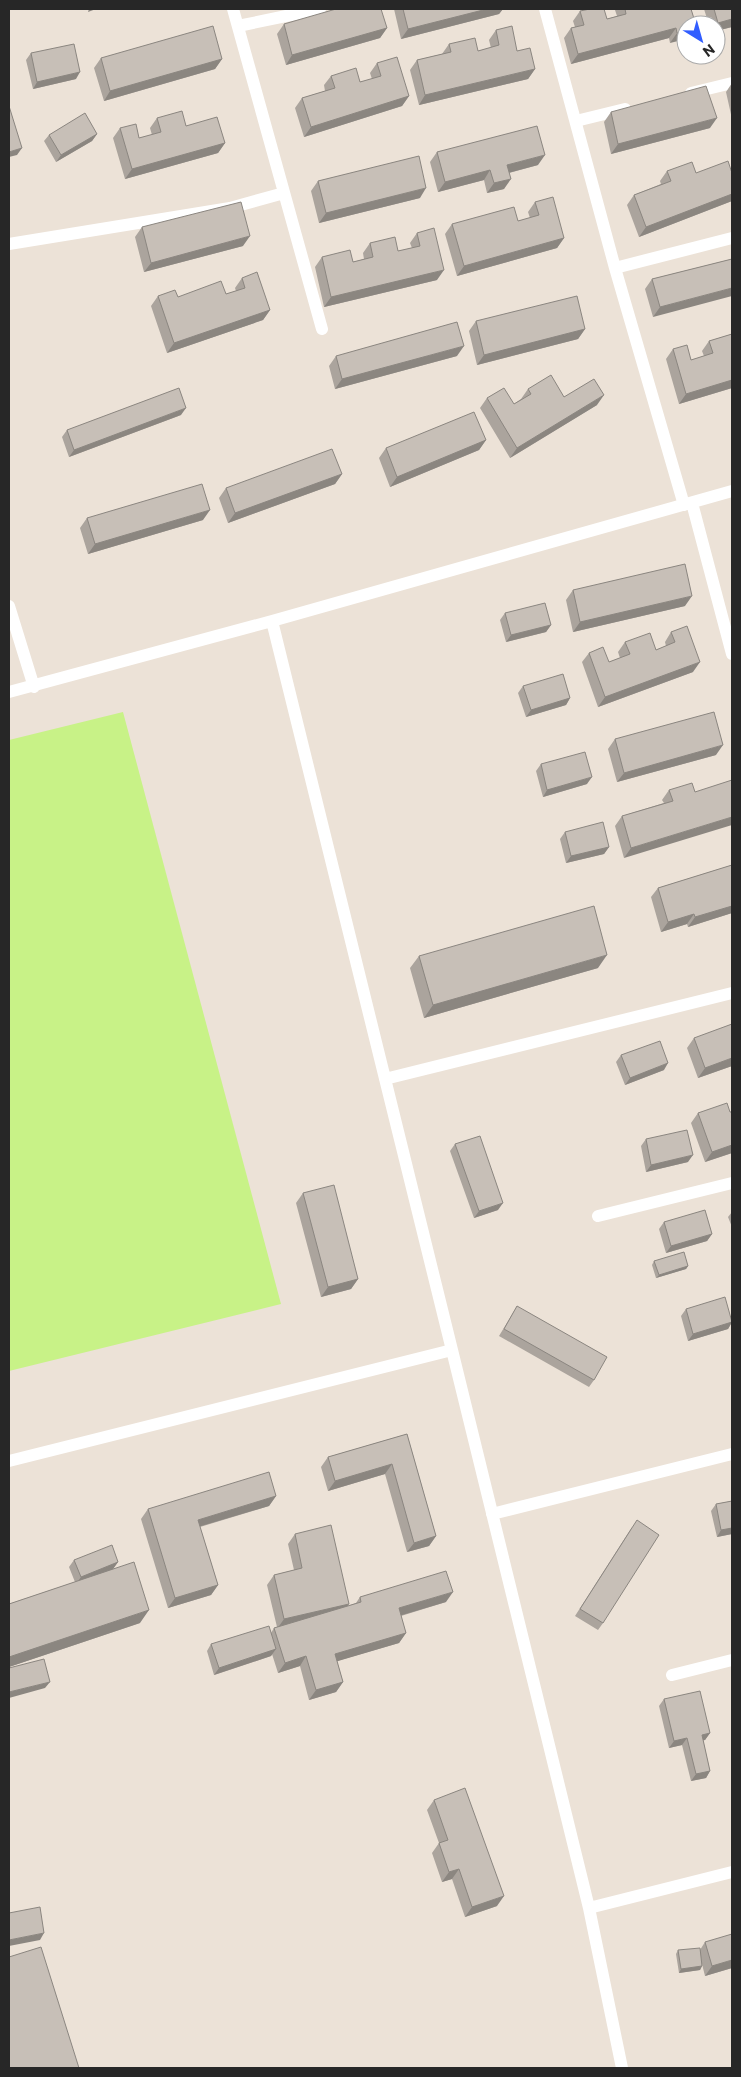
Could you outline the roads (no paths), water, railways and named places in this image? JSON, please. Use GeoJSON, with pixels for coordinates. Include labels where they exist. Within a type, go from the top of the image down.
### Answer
{"type":"FeatureCollection","features":[{"type":"Feature","properties":{"kind":"lane"},"geometry":{"type":"LineString","coordinates":[[233,9],[322,329]]}},
{"type":"Feature","properties":{"kind":"lane"},"geometry":{"type":"LineString","coordinates":[[238,26],[320,9]]}},
{"type":"Feature","properties":{"kind":"lane"},"geometry":{"type":"LineString","coordinates":[[545,9],[615,268],[732,654]]}},
{"type":"Feature","properties":{"kind":"lane"},"geometry":{"type":"LineString","coordinates":[[677,96],[732,83]]}},
{"type":"Feature","properties":{"kind":"lane"},"geometry":{"type":"LineString","coordinates":[[576,121],[640,105]]}},
{"type":"Feature","properties":{"kind":"lane"},"geometry":{"type":"LineString","coordinates":[[9,244],[230,208],[284,193]]}},
{"type":"Feature","properties":{"kind":"lane"},"geometry":{"type":"LineString","coordinates":[[615,268],[732,238]]}},
{"type":"Feature","properties":{"kind":"lane"},"geometry":{"type":"LineString","coordinates":[[9,692],[34,687],[272,622],[732,491]]}},
{"type":"Feature","properties":{"kind":"lane"},"geometry":{"type":"LineString","coordinates":[[9,606],[34,687]]}},
{"type":"Feature","properties":{"kind":"lane"},"geometry":{"type":"LineString","coordinates":[[272,622],[589,1908],[622,2068]]}},
{"type":"Feature","properties":{"kind":"lane"},"geometry":{"type":"LineString","coordinates":[[385,1079],[732,993]]}},
{"type":"Feature","properties":{"kind":"lane"},"geometry":{"type":"LineString","coordinates":[[598,1216],[732,1183]]}},
{"type":"Feature","properties":{"kind":"lane"},"geometry":{"type":"LineString","coordinates":[[9,1462],[452,1350]]}},
{"type":"Feature","properties":{"kind":"lane"},"geometry":{"type":"LineString","coordinates":[[492,1514],[732,1454]]}},
{"type":"Feature","properties":{"kind":"lane"},"geometry":{"type":"LineString","coordinates":[[672,1675],[732,1660]]}},
{"type":"Feature","properties":{"kind":"lane"},"geometry":{"type":"LineString","coordinates":[[589,1908],[732,1872]]}}]}
